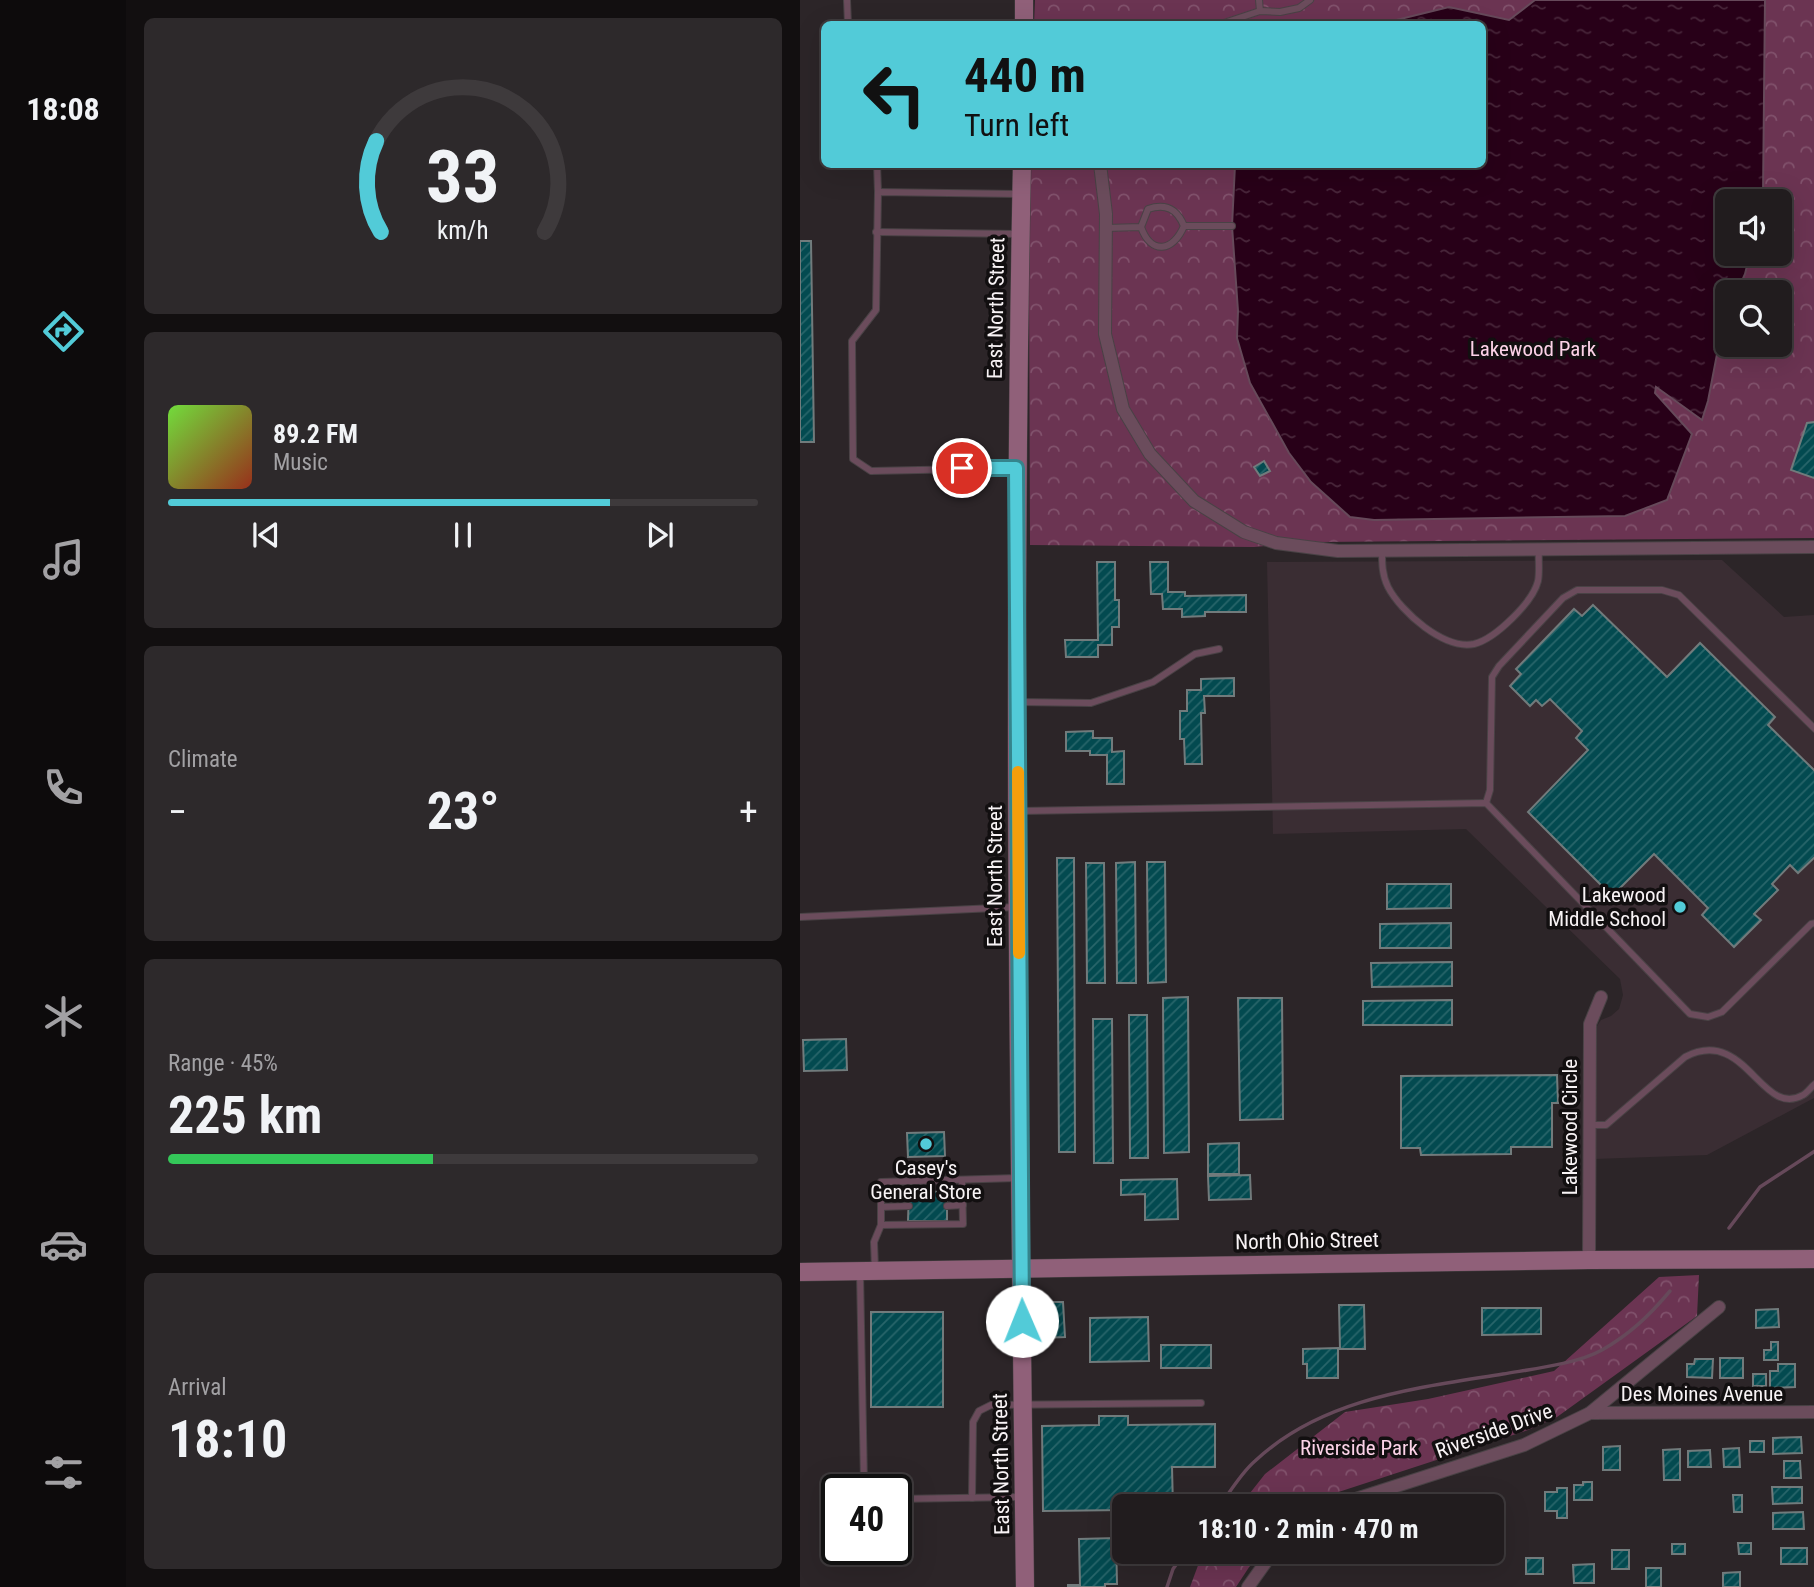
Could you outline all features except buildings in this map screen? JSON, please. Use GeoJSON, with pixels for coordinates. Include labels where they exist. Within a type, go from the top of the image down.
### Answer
{"type":"FeatureCollection","features":[{"type":"Feature","properties":{"kind":"street"},"geometry":{"type":"LineString","coordinates":[[1024,0],[1024,21]]}},
{"type":"Feature","properties":{"kind":"street","name":"East North Street"},"geometry":{"type":"LineString","coordinates":[[1022,168],[1016,468],[1025,1587]]}},
{"type":"Feature","properties":{"kind":"street"},"geometry":{"type":"LineString","coordinates":[[1100,168],[1106,228],[1105,334],[1123,409],[1151,454],[1194,501],[1244,532],[1276,543],[1338,551],[1814,547]]}},
{"type":"Feature","properties":{"kind":"street","name":"Lakewood Circle"},"geometry":{"type":"LineString","coordinates":[[1589,1260],[1590,1024],[1601,996]]}},
{"type":"Feature","properties":{"kind":"street","name":"North Ohio Street"},"geometry":{"type":"LineString","coordinates":[[800,1272],[1814,1259]]}},
{"type":"Feature","properties":{"kind":"street","name":"Riverside Drive"},"geometry":{"type":"LineString","coordinates":[[1371,1494],[1524,1445],[1590,1413],[1719,1307]]}},
{"type":"Feature","properties":{"kind":"street","name":"Des Moines Avenue"},"geometry":{"type":"LineString","coordinates":[[1590,1413],[1814,1412]]}},
{"type":"Feature","properties":{"kind":"street"},"geometry":{"type":"LineString","coordinates":[[1248,1587],[1264,1564]]}},
{"type":"Feature","properties":{"kind":"lane"},"geometry":{"type":"LineString","coordinates":[[847,0],[848,21]]}},
{"type":"Feature","properties":{"kind":"lane"},"geometry":{"type":"LineString","coordinates":[[1259,0],[1260,11]]}},
{"type":"Feature","properties":{"kind":"lane"},"geometry":{"type":"LineString","coordinates":[[1230,21],[1260,11],[1280,12],[1299,8],[1310,0]]}},
{"type":"Feature","properties":{"kind":"lane"},"geometry":{"type":"LineString","coordinates":[[877,168],[876,310],[852,341],[852,459],[871,471],[1016,468]]}},
{"type":"Feature","properties":{"kind":"lane"},"geometry":{"type":"LineString","coordinates":[[878,192],[1021,194]]}},
{"type":"Feature","properties":{"kind":"lane"},"geometry":{"type":"LineString","coordinates":[[1159,205],[1172,208],[1180,216],[1184,226],[1179,240],[1160,247],[1150,243],[1141,227],[1148,209],[1159,205]]}},
{"type":"Feature","properties":{"kind":"lane"},"geometry":{"type":"LineString","coordinates":[[1184,226],[1232,226]]}},
{"type":"Feature","properties":{"kind":"lane"},"geometry":{"type":"LineString","coordinates":[[1106,228],[1141,227]]}},
{"type":"Feature","properties":{"kind":"lane"},"geometry":{"type":"LineString","coordinates":[[876,232],[1020,234]]}},
{"type":"Feature","properties":{"kind":"lane"},"geometry":{"type":"LineString","coordinates":[[1382,550],[1382,570],[1389,588],[1405,609],[1429,631],[1449,641],[1473,644],[1495,633],[1530,599],[1538,582],[1539,549]]}},
{"type":"Feature","properties":{"kind":"lane"},"geometry":{"type":"LineString","coordinates":[[1486,803],[1490,790],[1492,677],[1499,666],[1563,598],[1577,590],[1662,590],[1679,595],[1814,729]]}},
{"type":"Feature","properties":{"kind":"lane"},"geometry":{"type":"LineString","coordinates":[[1017,702],[1091,703],[1153,682],[1195,654],[1219,649]]}},
{"type":"Feature","properties":{"kind":"lane"},"geometry":{"type":"LineString","coordinates":[[1018,811],[1486,803],[1690,1014],[1708,1017],[1722,1012],[1814,923]]}},
{"type":"Feature","properties":{"kind":"lane"},"geometry":{"type":"LineString","coordinates":[[800,917],[1018,907]]}},
{"type":"Feature","properties":{"kind":"lane"},"geometry":{"type":"LineString","coordinates":[[1590,1125],[1606,1125],[1685,1057],[1695,1052],[1724,1051],[1779,1097],[1802,1096],[1814,1084]]}},
{"type":"Feature","properties":{"kind":"lane"},"geometry":{"type":"LineString","coordinates":[[864,1474],[868,1271],[874,1242],[881,1225],[881,1182],[1021,1178]]}},
{"type":"Feature","properties":{"kind":"lane"},"geometry":{"type":"LineString","coordinates":[[881,1225],[963,1224],[962,1180]]}},
{"type":"Feature","properties":{"kind":"lane"},"geometry":{"type":"LineString","coordinates":[[947,1206],[963,1205]]}},
{"type":"Feature","properties":{"kind":"lane"},"geometry":{"type":"LineString","coordinates":[[881,1207],[909,1206]]}},
{"type":"Feature","properties":{"kind":"lane"},"geometry":{"type":"LineString","coordinates":[[972,1498],[973,1422],[979,1411],[991,1405],[1201,1403]]}},
{"type":"Feature","properties":{"kind":"lane"},"geometry":{"type":"LineString","coordinates":[[912,1499],[1024,1497]]}},
{"type":"Feature","properties":{"kind":"shaded area","name":"Lakewood Middle School"},"geometry":{"type":"Polygon","coordinates":[[[1722,560],[1784,617],[1814,615],[1814,1098],[1707,1155],[1594,1159],[1595,1029],[1601,1020],[1619,1009],[1623,995],[1620,979],[1466,829],[1273,834],[1267,562],[1722,560]]]}},
{"type":"Feature","properties":{"kind":"green space","name":"Lakewood Park"},"geometry":{"type":"Polygon","coordinates":[[[1035,0],[1814,0],[1814,538],[1318,542],[1254,547],[1030,545],[1031,168],[1486,168],[1486,21],[1034,21],[1035,0]]]}},
{"type":"Feature","properties":{"kind":"green space","name":"Riverside Park"},"geometry":{"type":"Polygon","coordinates":[[[1699,1275],[1697,1316],[1557,1417],[1528,1430],[1332,1494],[1249,1494],[1265,1474],[1345,1412],[1428,1399],[1554,1371],[1659,1277],[1699,1275]]]}},
{"type":"Feature","properties":{"kind":"green space"},"geometry":{"type":"Polygon","coordinates":[[[1199,1564],[1251,1564],[1236,1587],[1190,1587],[1199,1564]]]}},
{"type":"Feature","properties":{"kind":"water"},"geometry":{"type":"Polygon","coordinates":[[[1535,0],[1765,0],[1763,189],[1715,189],[1715,266],[1747,266],[1742,280],[1715,280],[1716,357],[1702,420],[1656,387],[1655,393],[1692,434],[1667,500],[1625,516],[1374,520],[1350,517],[1311,482],[1289,453],[1250,383],[1237,338],[1238,311],[1232,226],[1235,168],[1486,168],[1486,21],[1392,21],[1449,7],[1509,20],[1535,0]]]}},
{"type":"Feature","properties":{"kind":"waterway"},"geometry":{"type":"LineString","coordinates":[[1729,1228],[1760,1187],[1815,1151]]}},
{"type":"Feature","properties":{"kind":"waterway"},"geometry":{"type":"LineString","coordinates":[[1228,1494],[1255,1461],[1281,1440],[1340,1409],[1404,1391],[1554,1365],[1592,1355],[1630,1331],[1670,1291]]}},
{"type":"Feature","properties":{"kind":"waterway"},"geometry":{"type":"LineString","coordinates":[[1167,1587],[1177,1564]]}},
{"type":"Feature","properties":{"kind":"slow traffic"},"geometry":{"type":"LineString","coordinates":[[1018,772],[1019,953]]}},
{"type":"Feature","properties":{"kind":"place","name":"Lakewood Middle School"},"geometry":{"type":"Point","coordinates":[1680,907]}},
{"type":"Feature","properties":{"kind":"place","name":"Casey's General Store"},"geometry":{"type":"Point","coordinates":[926,1144]}},
{"type":"Feature","properties":{"kind":"route"},"geometry":{"type":"LineString","coordinates":[[962,468],[1016,468],[1022,1321]]}}]}
